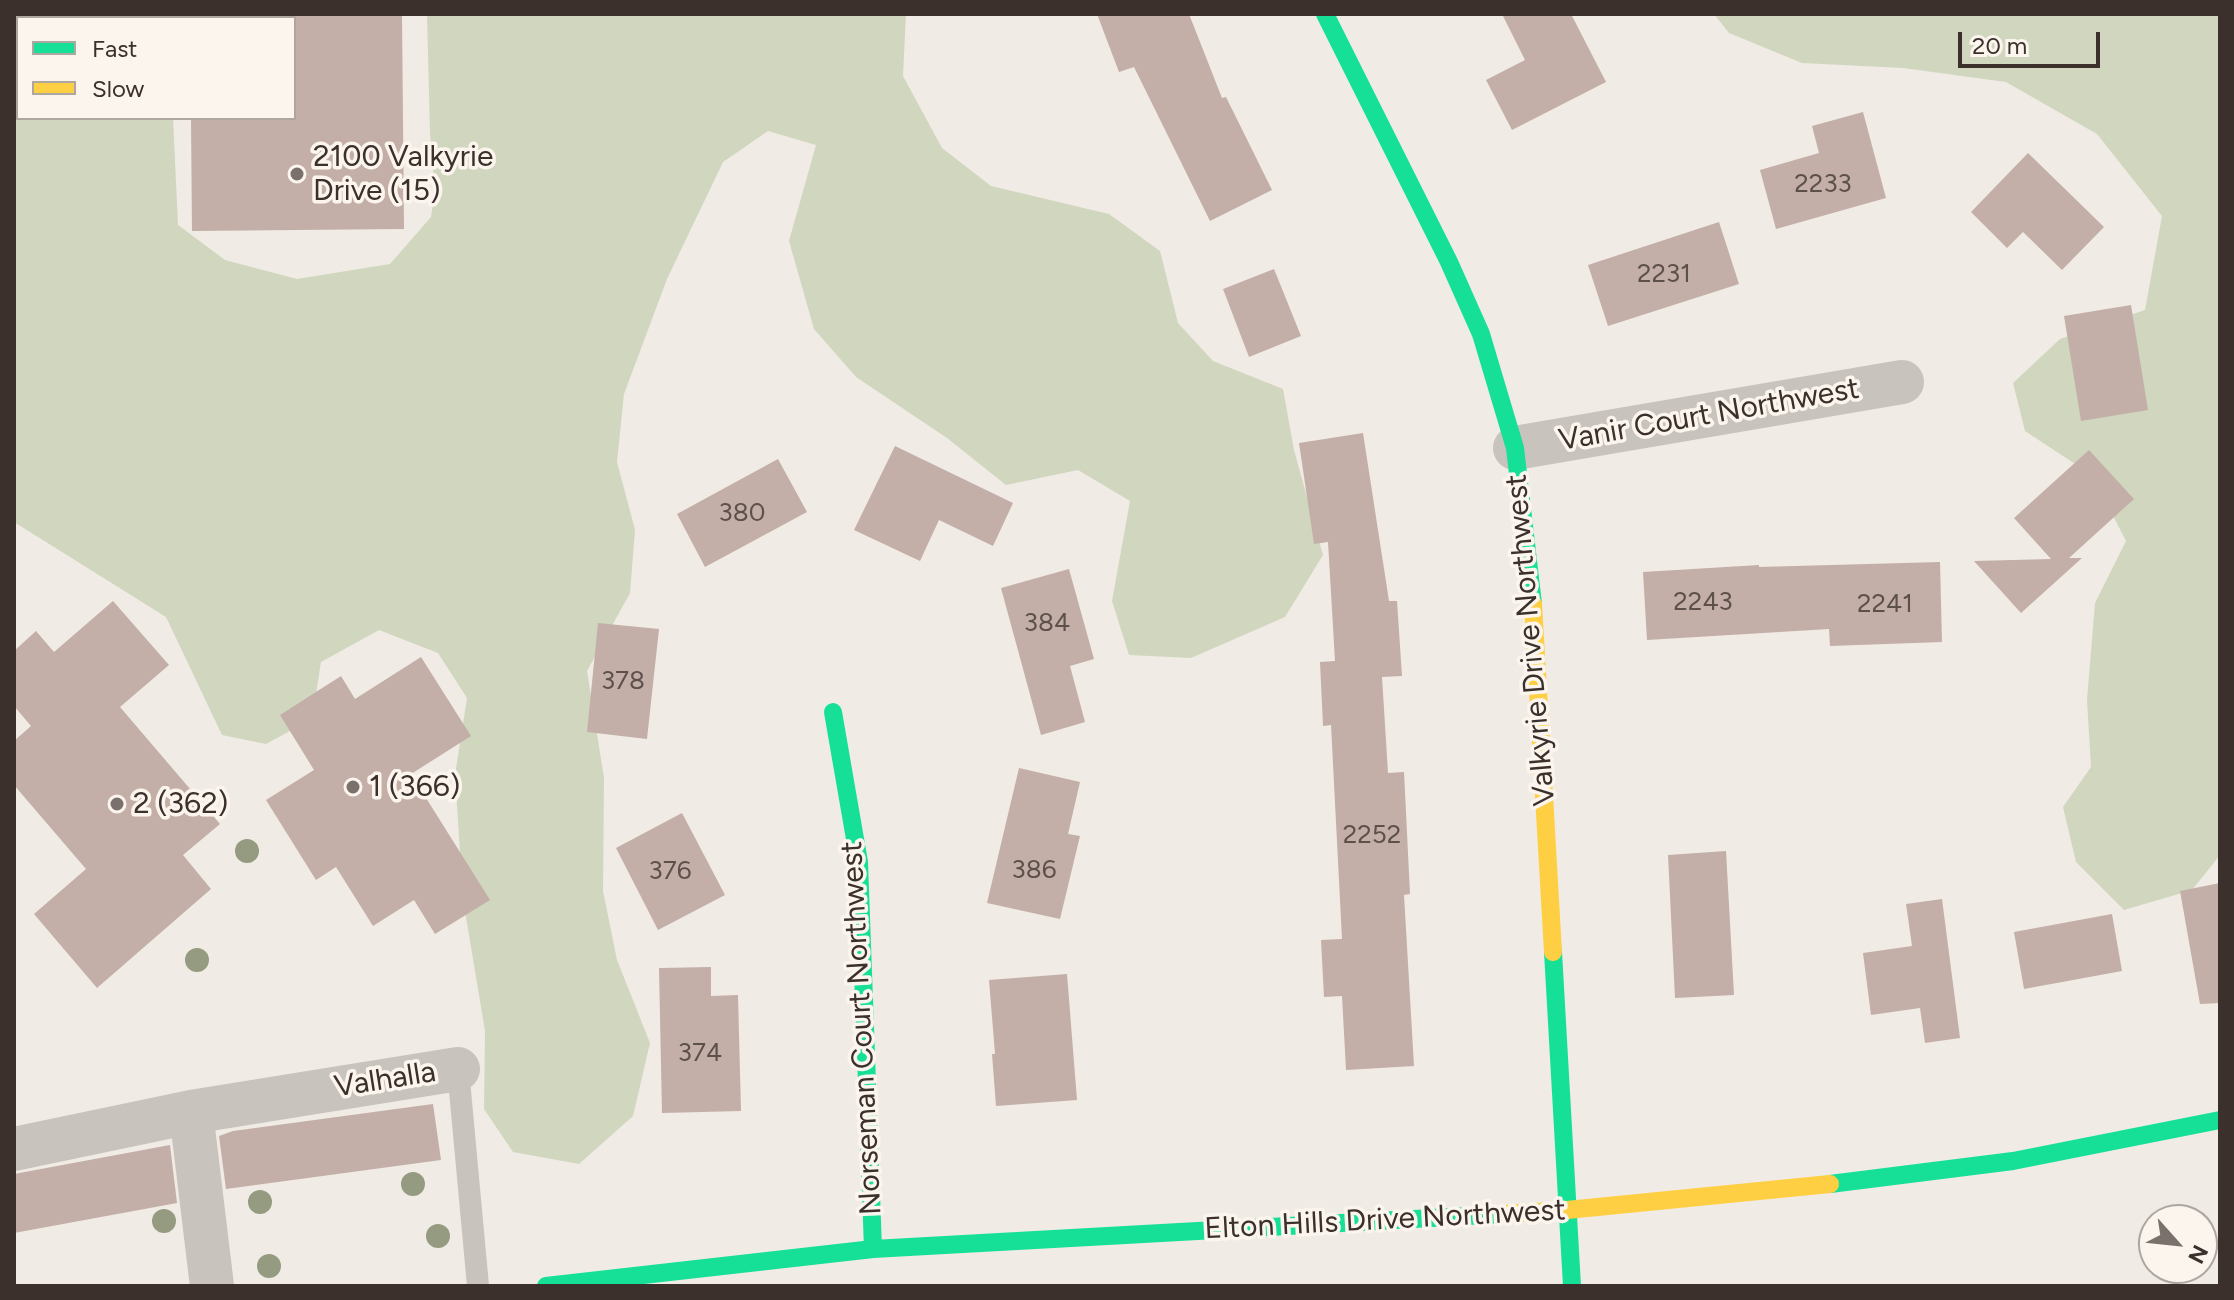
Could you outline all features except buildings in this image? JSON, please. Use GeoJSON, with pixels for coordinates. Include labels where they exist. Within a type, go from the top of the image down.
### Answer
{"type":"FeatureCollection","features":[{"type":"Feature","properties":{"kind":"street","name":"Valkyrie Drive Northwest"},"geometry":{"type":"LineString","coordinates":[[1325,14],[1449,262],[1481,334],[1515,448],[1532,584],[1572,1286]]}},
{"type":"Feature","properties":{"kind":"street","name":"Vanir Court Northwest"},"geometry":{"type":"LineString","coordinates":[[1515,448],[1902,382]]}},
{"type":"Feature","properties":{"kind":"street","name":"Norseman Court Northwest"},"geometry":{"type":"LineString","coordinates":[[833,712],[859,862],[873,1249]]}},
{"type":"Feature","properties":{"kind":"street","name":"Valhalla"},"geometry":{"type":"LineString","coordinates":[[14,1149],[191,1112],[458,1069]]}},
{"type":"Feature","properties":{"kind":"street"},"geometry":{"type":"LineString","coordinates":[[191,1112],[212,1286]]}},
{"type":"Feature","properties":{"kind":"street","name":"Elton Hills Drive Northwest"},"geometry":{"type":"LineString","coordinates":[[546,1286],[873,1249],[1567,1210],[1818,1185],[2013,1161],[2220,1120]]}},
{"type":"Feature","properties":{"kind":"lane","name":"Valhalla"},"geometry":{"type":"LineString","coordinates":[[458,1069],[478,1286]]}},
{"type":"Feature","properties":{"kind":"green space"},"geometry":{"type":"Polygon","coordinates":[[[14,14],[167,14],[16,16],[16,120],[173,120],[178,225],[225,260],[297,279],[390,264],[431,217],[435,191],[427,14],[906,14],[903,76],[942,148],[991,186],[1109,214],[1160,251],[1178,323],[1213,361],[1283,389],[1294,450],[1323,555],[1285,617],[1191,658],[1129,655],[1112,601],[1130,501],[1078,470],[1006,485],[947,438],[856,377],[814,329],[789,241],[816,145],[768,131],[723,162],[667,279],[624,394],[617,462],[635,530],[630,593],[587,671],[604,778],[603,891],[617,960],[650,1043],[633,1116],[579,1164],[513,1152],[484,1109],[485,1031],[463,899],[455,775],[467,698],[438,653],[379,630],[321,662],[312,719],[266,744],[222,735],[166,617],[14,522],[14,14]]]}},
{"type":"Feature","properties":{"kind":"green space"},"geometry":{"type":"Polygon","coordinates":[[[1714,14],[2220,14],[2220,855],[2192,890],[2124,910],[2076,862],[2063,807],[2091,767],[2087,700],[2095,603],[2126,541],[2092,475],[2025,431],[2013,383],[2060,339],[2145,310],[2162,216],[2097,134],[2006,82],[1903,68],[1802,63],[1729,33],[1714,14]]]}},
{"type":"Feature","properties":{"kind":"traffic: fast"},"geometry":{"type":"LineString","coordinates":[[1325,14],[1449,262],[1481,334],[1515,448],[1533,604]]}},
{"type":"Feature","properties":{"kind":"traffic: fast"},"geometry":{"type":"LineString","coordinates":[[833,712],[859,862],[873,1249]]}},
{"type":"Feature","properties":{"kind":"traffic: fast"},"geometry":{"type":"LineString","coordinates":[[1553,952],[1572,1286]]}},
{"type":"Feature","properties":{"kind":"traffic: fast"},"geometry":{"type":"LineString","coordinates":[[1830,1184],[2013,1161],[2220,1120]]}},
{"type":"Feature","properties":{"kind":"traffic: fast"},"geometry":{"type":"LineString","coordinates":[[546,1286],[873,1249],[1504,1214]]}},
{"type":"Feature","properties":{"kind":"traffic: slow"},"geometry":{"type":"LineString","coordinates":[[1533,604],[1553,952]]}},
{"type":"Feature","properties":{"kind":"traffic: slow"},"geometry":{"type":"LineString","coordinates":[[1504,1214],[1830,1184]]}},
{"type":"Feature","properties":{"kind":"place","name":"2100 Valkyrie Drive (15)"},"geometry":{"type":"Point","coordinates":[297,174]}},
{"type":"Feature","properties":{"kind":"place","name":"1 (366)"},"geometry":{"type":"Point","coordinates":[353,787]}},
{"type":"Feature","properties":{"kind":"place","name":"2 (362)"},"geometry":{"type":"Point","coordinates":[117,804]}}]}
